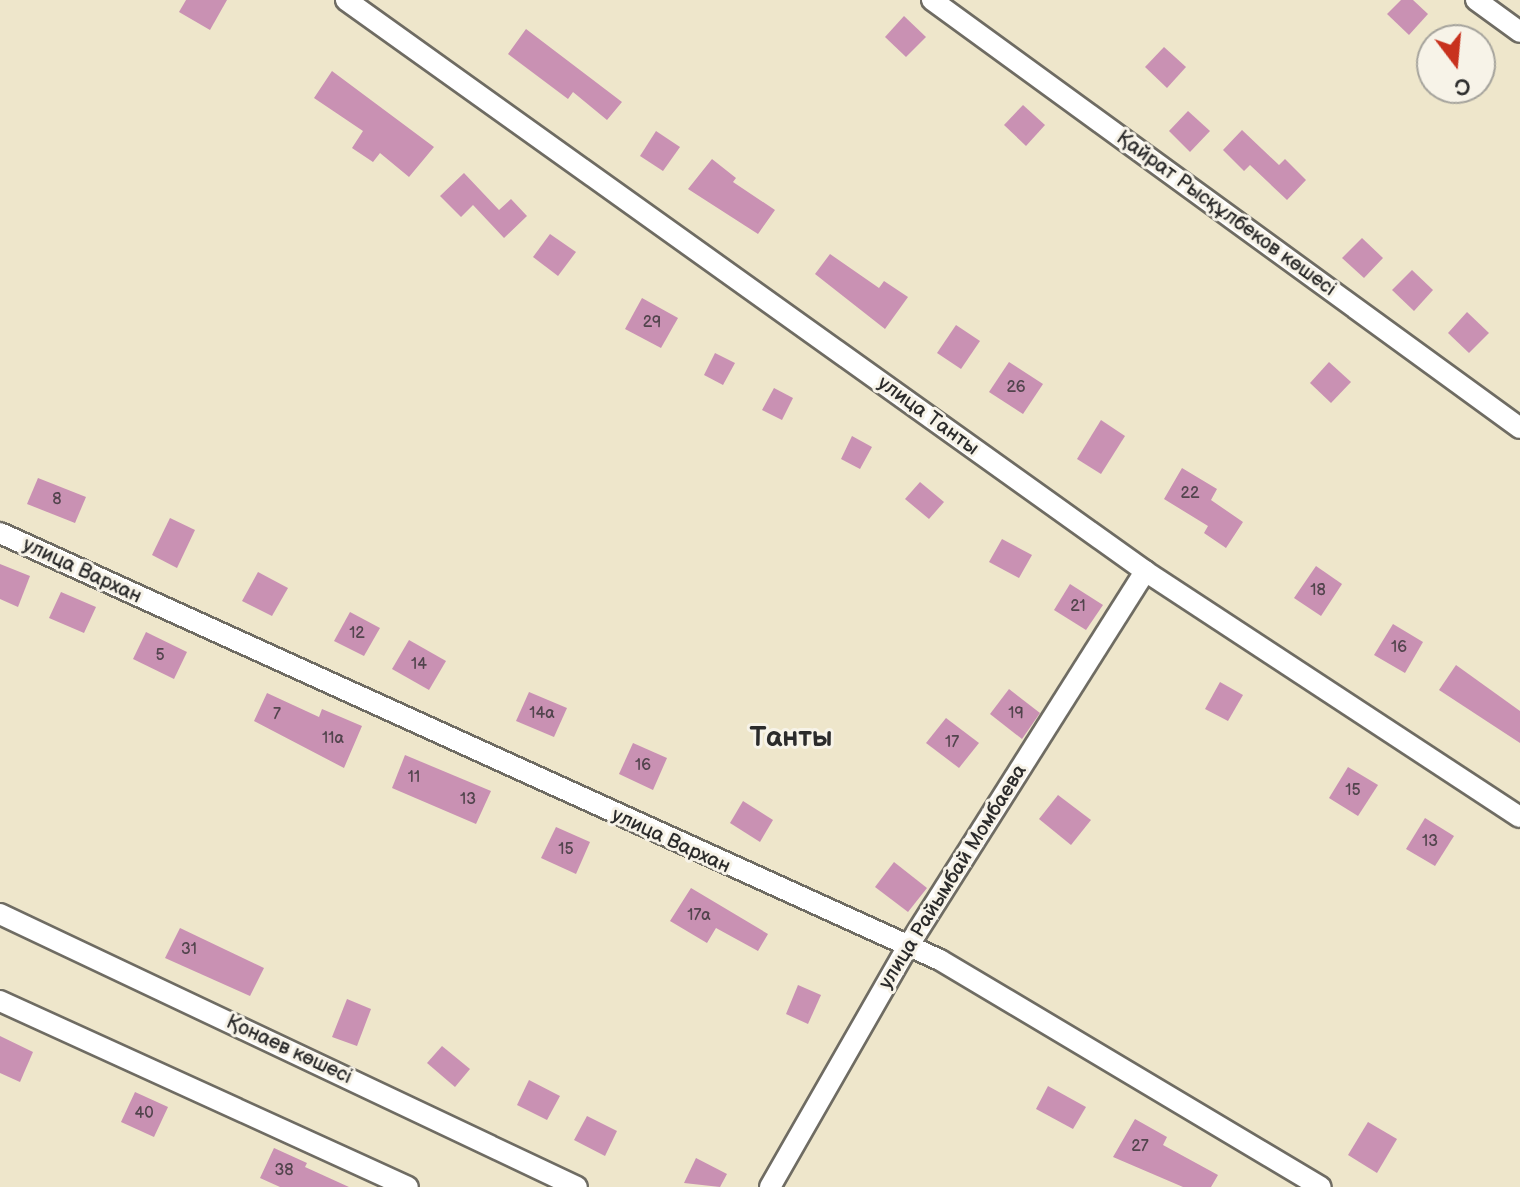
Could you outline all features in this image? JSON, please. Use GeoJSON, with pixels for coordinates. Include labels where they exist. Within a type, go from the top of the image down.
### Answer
{"type":"FeatureCollection","features":[{"type":"Feature","properties":{"kind":"street","name":"улица Танты"},"geometry":{"type":"LineString","coordinates":[[346,0],[1145,571],[1520,817]]}},
{"type":"Feature","properties":{"kind":"street","name":"Қайрат Рысқұлбеков көшесі"},"geometry":{"type":"LineString","coordinates":[[932,0],[1520,428]]}},
{"type":"Feature","properties":{"kind":"street"},"geometry":{"type":"LineString","coordinates":[[1476,0],[1520,32]]}},
{"type":"Feature","properties":{"kind":"street","name":"улица Вархан"},"geometry":{"type":"LineString","coordinates":[[0,533],[907,948],[940,960],[1321,1187]]}},
{"type":"Feature","properties":{"kind":"street","name":"улица Райымбай Момбаева"},"geometry":{"type":"LineString","coordinates":[[770,1187],[907,948],[1145,571]]}},
{"type":"Feature","properties":{"kind":"street","name":"Қонаев көшесі"},"geometry":{"type":"LineString","coordinates":[[0,914],[577,1187]]}},
{"type":"Feature","properties":{"kind":"street"},"geometry":{"type":"LineString","coordinates":[[0,1001],[408,1187]]}},
{"type":"Feature","properties":{"kind":"building"},"geometry":{"type":"Polygon","coordinates":[[[186,0],[227,0],[210,30],[179,12],[186,0]]]}},
{"type":"Feature","properties":{"kind":"building"},"geometry":{"type":"Polygon","coordinates":[[[1401,0],[1413,0],[1428,14],[1409,35],[1387,14],[1401,0]]]}},
{"type":"Feature","properties":{"kind":"building"},"geometry":{"type":"Polygon","coordinates":[[[904,16],[926,37],[906,57],[885,37],[904,16]]]}},
{"type":"Feature","properties":{"kind":"building"},"geometry":{"type":"Polygon","coordinates":[[[526,29],[622,102],[607,120],[573,92],[568,99],[508,54],[526,29]]]}},
{"type":"Feature","properties":{"kind":"building"},"geometry":{"type":"Polygon","coordinates":[[[1164,47],[1186,67],[1167,88],[1145,67],[1164,47]]]}},
{"type":"Feature","properties":{"kind":"building"},"geometry":{"type":"Polygon","coordinates":[[[332,71],[434,147],[409,177],[380,153],[373,162],[352,148],[363,131],[314,98],[332,71]]]}},
{"type":"Feature","properties":{"kind":"building"},"geometry":{"type":"Polygon","coordinates":[[[1023,105],[1045,125],[1026,146],[1004,125],[1023,105]]]}},
{"type":"Feature","properties":{"kind":"building"},"geometry":{"type":"Polygon","coordinates":[[[1188,111],[1210,131],[1190,152],[1169,131],[1188,111]]]}},
{"type":"Feature","properties":{"kind":"building"},"geometry":{"type":"Polygon","coordinates":[[[1242,130],[1279,165],[1285,159],[1306,180],[1287,200],[1250,165],[1244,171],[1223,150],[1242,130]]]}},
{"type":"Feature","properties":{"kind":"building"},"geometry":{"type":"Polygon","coordinates":[[[656,131],[680,147],[663,171],[640,156],[656,131]]]}},
{"type":"Feature","properties":{"kind":"building"},"geometry":{"type":"Polygon","coordinates":[[[712,159],[736,178],[733,182],[775,210],[758,234],[688,189],[712,159]]]}},
{"type":"Feature","properties":{"kind":"building"},"geometry":{"type":"Polygon","coordinates":[[[464,173],[499,210],[511,199],[527,216],[504,238],[473,205],[461,217],[440,196],[464,173]]]}},
{"type":"Feature","properties":{"kind":"building"},"geometry":{"type":"Polygon","coordinates":[[[550,234],[576,252],[558,276],[533,257],[550,234]]]}},
{"type":"Feature","properties":{"kind":"building"},"geometry":{"type":"Polygon","coordinates":[[[1362,238],[1383,258],[1364,278],[1342,258],[1362,238]]]}},
{"type":"Feature","properties":{"kind":"building"},"geometry":{"type":"Polygon","coordinates":[[[830,254],[879,288],[884,281],[908,297],[885,329],[815,274],[830,254]]]}},
{"type":"Feature","properties":{"kind":"building"},"geometry":{"type":"Polygon","coordinates":[[[1412,270],[1433,290],[1414,311],[1392,290],[1412,270]]]}},
{"type":"Feature","properties":{"kind":"building"},"geometry":{"type":"Polygon","coordinates":[[[642,298],[678,318],[661,348],[625,329],[642,298]]]}},
{"type":"Feature","properties":{"kind":"building"},"geometry":{"type":"Polygon","coordinates":[[[1467,312],[1489,333],[1469,353],[1448,333],[1467,312]]]}},
{"type":"Feature","properties":{"kind":"building"},"geometry":{"type":"Polygon","coordinates":[[[956,325],[980,341],[961,369],[937,353],[956,325]]]}},
{"type":"Feature","properties":{"kind":"building"},"geometry":{"type":"Polygon","coordinates":[[[715,353],[735,363],[723,385],[704,375],[715,353]]]}},
{"type":"Feature","properties":{"kind":"building"},"geometry":{"type":"Polygon","coordinates":[[[1009,362],[1043,384],[1023,414],[989,392],[1009,362]]]}},
{"type":"Feature","properties":{"kind":"building"},"geometry":{"type":"Polygon","coordinates":[[[1329,362],[1351,382],[1331,403],[1310,383],[1329,362]]]}},
{"type":"Feature","properties":{"kind":"building"},"geometry":{"type":"Polygon","coordinates":[[[774,388],[793,398],[782,420],[762,410],[774,388]]]}},
{"type":"Feature","properties":{"kind":"building"},"geometry":{"type":"Polygon","coordinates":[[[1101,420],[1125,436],[1101,474],[1077,459],[1101,420]]]}},
{"type":"Feature","properties":{"kind":"building"},"geometry":{"type":"Polygon","coordinates":[[[852,436],[872,447],[860,469],[841,459],[852,436]]]}},
{"type":"Feature","properties":{"kind":"building"},"geometry":{"type":"Polygon","coordinates":[[[1182,468],[1217,489],[1211,500],[1243,522],[1226,548],[1204,533],[1208,526],[1164,499],[1182,468]]]}},
{"type":"Feature","properties":{"kind":"building"},"geometry":{"type":"Polygon","coordinates":[[[38,478],[86,497],[75,523],[27,504],[38,478]]]}},
{"type":"Feature","properties":{"kind":"building"},"geometry":{"type":"Polygon","coordinates":[[[920,482],[944,502],[929,519],[905,499],[920,482]]]}},
{"type":"Feature","properties":{"kind":"building"},"geometry":{"type":"Polygon","coordinates":[[[170,518],[195,530],[177,568],[152,555],[170,518]]]}},
{"type":"Feature","properties":{"kind":"building"},"geometry":{"type":"Polygon","coordinates":[[[1002,539],[1032,555],[1019,578],[989,562],[1002,539]]]}},
{"type":"Feature","properties":{"kind":"building"},"geometry":{"type":"Polygon","coordinates":[[[0,564],[30,576],[18,607],[0,599],[0,564]]]}},
{"type":"Feature","properties":{"kind":"building"},"geometry":{"type":"Polygon","coordinates":[[[1316,566],[1342,584],[1321,616],[1294,598],[1316,566]]]}},
{"type":"Feature","properties":{"kind":"building"},"geometry":{"type":"Polygon","coordinates":[[[258,572],[288,588],[272,616],[242,601],[258,572]]]}},
{"type":"Feature","properties":{"kind":"building"},"geometry":{"type":"Polygon","coordinates":[[[1070,584],[1103,605],[1086,630],[1054,610],[1070,584]]]}},
{"type":"Feature","properties":{"kind":"building"},"geometry":{"type":"Polygon","coordinates":[[[61,592],[96,607],[84,633],[49,618],[61,592]]]}},
{"type":"Feature","properties":{"kind":"building"},"geometry":{"type":"Polygon","coordinates":[[[350,612],[380,628],[364,656],[334,641],[350,612]]]}},
{"type":"Feature","properties":{"kind":"building"},"geometry":{"type":"Polygon","coordinates":[[[1393,624],[1423,642],[1405,673],[1374,655],[1393,624]]]}},
{"type":"Feature","properties":{"kind":"building"},"geometry":{"type":"Polygon","coordinates":[[[146,632],[187,652],[174,679],[133,659],[146,632]]]}},
{"type":"Feature","properties":{"kind":"building"},"geometry":{"type":"Polygon","coordinates":[[[409,640],[446,661],[429,690],[392,669],[409,640]]]}},
{"type":"Feature","properties":{"kind":"building"},"geometry":{"type":"Polygon","coordinates":[[[1456,665],[1520,711],[1520,743],[1439,690],[1456,665]]]}},
{"type":"Feature","properties":{"kind":"building"},"geometry":{"type":"Polygon","coordinates":[[[1220,682],[1243,695],[1228,721],[1205,709],[1220,682]]]}},
{"type":"Feature","properties":{"kind":"building"},"geometry":{"type":"Polygon","coordinates":[[[1009,689],[1040,713],[1022,739],[990,714],[1009,689]]]}},
{"type":"Feature","properties":{"kind":"building"},"geometry":{"type":"Polygon","coordinates":[[[529,692],[567,708],[554,737],[516,721],[529,692]]]}},
{"type":"Feature","properties":{"kind":"building"},"geometry":{"type":"Polygon","coordinates":[[[267,693],[319,717],[322,709],[362,726],[344,768],[254,721],[267,693]]]}},
{"type":"Feature","properties":{"kind":"building"},"geometry":{"type":"Polygon","coordinates":[[[946,718],[979,743],[959,768],[926,743],[946,718]]]}},
{"type":"Feature","properties":{"kind":"building"},"geometry":{"type":"Polygon","coordinates":[[[633,743],[667,758],[653,790],[619,774],[633,743]]]}},
{"type":"Feature","properties":{"kind":"building"},"geometry":{"type":"Polygon","coordinates":[[[405,755],[491,791],[476,824],[392,788],[405,755]]]}},
{"type":"Feature","properties":{"kind":"building"},"geometry":{"type":"Polygon","coordinates":[[[1348,767],[1378,785],[1358,816],[1329,798],[1348,767]]]}},
{"type":"Feature","properties":{"kind":"building"},"geometry":{"type":"Polygon","coordinates":[[[1058,795],[1091,820],[1071,845],[1039,819],[1058,795]]]}},
{"type":"Feature","properties":{"kind":"building"},"geometry":{"type":"Polygon","coordinates":[[[743,801],[773,820],[760,842],[730,823],[743,801]]]}},
{"type":"Feature","properties":{"kind":"building"},"geometry":{"type":"Polygon","coordinates":[[[1425,818],[1454,836],[1435,866],[1406,849],[1425,818]]]}},
{"type":"Feature","properties":{"kind":"building"},"geometry":{"type":"Polygon","coordinates":[[[556,827],[590,842],[576,874],[541,858],[556,827]]]}},
{"type":"Feature","properties":{"kind":"building"},"geometry":{"type":"Polygon","coordinates":[[[894,862],[927,888],[908,912],[875,887],[894,862]]]}},
{"type":"Feature","properties":{"kind":"building"},"geometry":{"type":"Polygon","coordinates":[[[691,888],[768,934],[758,951],[716,928],[707,943],[670,921],[691,888]]]}},
{"type":"Feature","properties":{"kind":"building"},"geometry":{"type":"Polygon","coordinates":[[[180,928],[264,968],[250,996],[165,958],[180,928]]]}},
{"type":"Feature","properties":{"kind":"building"},"geometry":{"type":"Polygon","coordinates":[[[798,985],[821,995],[808,1024],[786,1014],[798,985]]]}},
{"type":"Feature","properties":{"kind":"building"},"geometry":{"type":"Polygon","coordinates":[[[347,999],[371,1009],[357,1046],[332,1037],[347,999]]]}},
{"type":"Feature","properties":{"kind":"building"},"geometry":{"type":"Polygon","coordinates":[[[0,1036],[33,1052],[20,1082],[0,1073],[0,1036]]]}},
{"type":"Feature","properties":{"kind":"building"},"geometry":{"type":"Polygon","coordinates":[[[442,1046],[470,1069],[455,1087],[427,1063],[442,1046]]]}},
{"type":"Feature","properties":{"kind":"building"},"geometry":{"type":"Polygon","coordinates":[[[529,1080],[560,1096],[547,1120],[517,1105],[529,1080]]]}},
{"type":"Feature","properties":{"kind":"building"},"geometry":{"type":"Polygon","coordinates":[[[1048,1086],[1086,1107],[1073,1129],[1036,1109],[1048,1086]]]}},
{"type":"Feature","properties":{"kind":"building"},"geometry":{"type":"Polygon","coordinates":[[[135,1092],[168,1107],[154,1137],[121,1122],[135,1092]]]}},
{"type":"Feature","properties":{"kind":"building"},"geometry":{"type":"Polygon","coordinates":[[[587,1116],[617,1131],[605,1156],[574,1140],[587,1116]]]}},
{"type":"Feature","properties":{"kind":"building"},"geometry":{"type":"Polygon","coordinates":[[[1135,1119],[1167,1137],[1163,1145],[1218,1175],[1211,1187],[1183,1187],[1113,1157],[1135,1119]]]}},
{"type":"Feature","properties":{"kind":"building"},"geometry":{"type":"Polygon","coordinates":[[[1368,1122],[1397,1139],[1377,1173],[1348,1155],[1368,1122]]]}},
{"type":"Feature","properties":{"kind":"building"},"geometry":{"type":"Polygon","coordinates":[[[274,1148],[307,1163],[305,1167],[349,1187],[280,1187],[260,1178],[274,1148]]]}},
{"type":"Feature","properties":{"kind":"building"},"geometry":{"type":"Polygon","coordinates":[[[696,1158],[727,1174],[720,1187],[684,1183],[696,1158]]]}},
{"type":"Feature","properties":{"kind":"district","name":"Танты"},"geometry":{"type":"Point","coordinates":[791,738]}}]}
